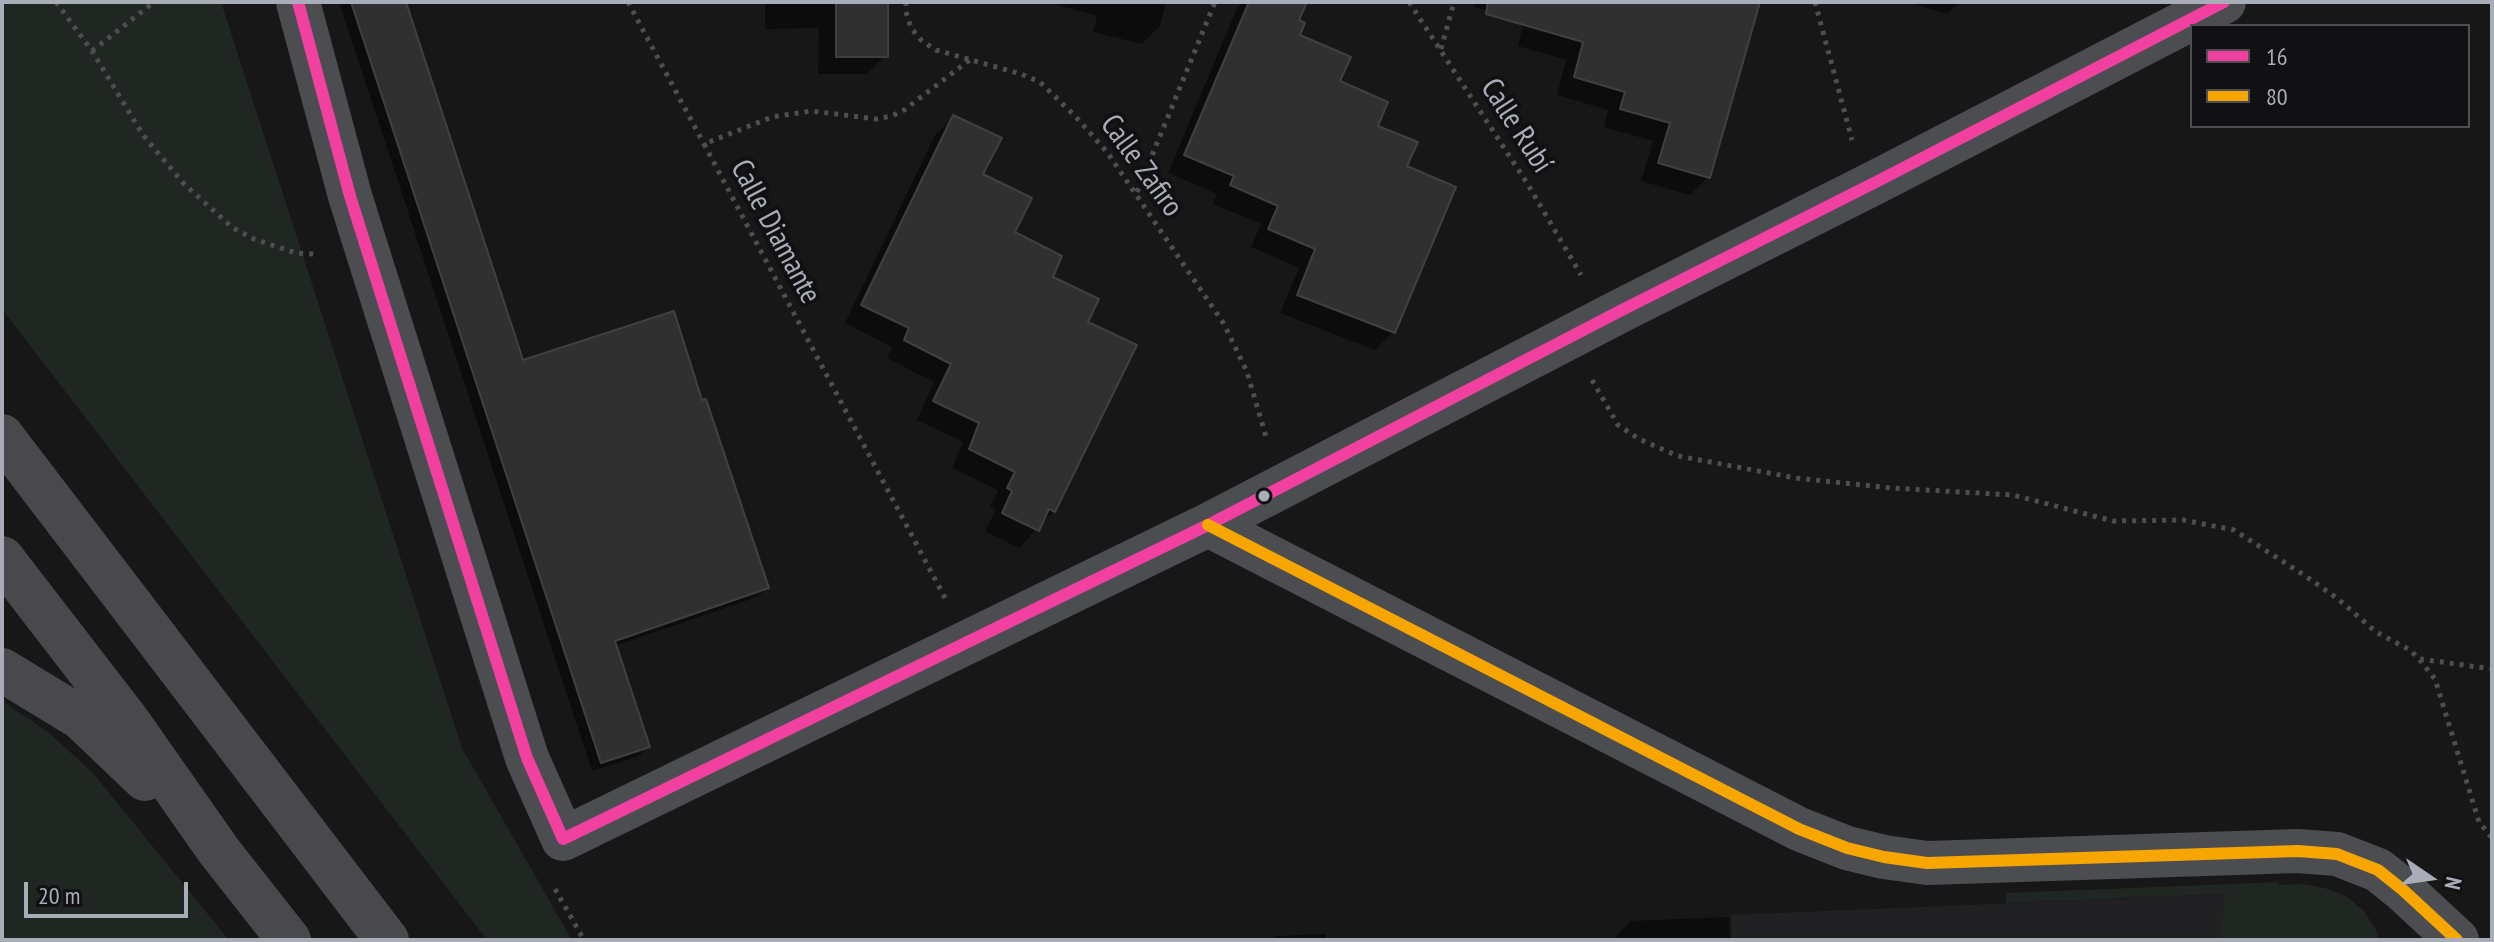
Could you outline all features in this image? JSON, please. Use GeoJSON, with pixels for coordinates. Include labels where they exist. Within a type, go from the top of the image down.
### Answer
{"type":"FeatureCollection","features":[{"type":"Feature","properties":{"kind":"highway"},"geometry":{"type":"LineString","coordinates":[[2,436],[387,940]]}},
{"type":"Feature","properties":{"kind":"highway"},"geometry":{"type":"LineString","coordinates":[[2,558],[127,720],[219,851],[289,940]]}},
{"type":"Feature","properties":{"kind":"highway"},"geometry":{"type":"LineString","coordinates":[[2,670],[81,718],[219,851]]}},
{"type":"Feature","properties":{"kind":"street"},"geometry":{"type":"LineString","coordinates":[[298,2],[350,196],[527,758],[563,839],[1208,525],[2224,2]]}},
{"type":"Feature","properties":{"kind":"street"},"geometry":{"type":"LineString","coordinates":[[1208,525],[1799,829],[1847,848],[1927,863],[2298,851],[2337,854],[2378,870],[2457,940]]}},
{"type":"Feature","properties":{"kind":"street"},"geometry":{"type":"LineString","coordinates":[[2403,890],[2416,940]]}},
{"type":"Feature","properties":{"kind":"path"},"geometry":{"type":"LineString","coordinates":[[56,2],[92,51],[150,145],[165,165],[206,206],[233,228],[254,239],[296,253],[314,254]]}},
{"type":"Feature","properties":{"kind":"path"},"geometry":{"type":"LineString","coordinates":[[92,51],[154,2]]}},
{"type":"Feature","properties":{"kind":"path"},"geometry":{"type":"LineString","coordinates":[[628,2],[704,144]]}},
{"type":"Feature","properties":{"kind":"path","name":"Calle Zafiro"},"geometry":{"type":"LineString","coordinates":[[906,2],[911,28],[922,41],[936,50],[1040,82],[1107,152],[1224,324],[1247,372],[1265,437]]}},
{"type":"Feature","properties":{"kind":"path"},"geometry":{"type":"LineString","coordinates":[[1136,193],[1215,2]]}},
{"type":"Feature","properties":{"kind":"path","name":"Calle Rubí"},"geometry":{"type":"LineString","coordinates":[[1409,2],[1527,183],[1582,277]]}},
{"type":"Feature","properties":{"kind":"path"},"geometry":{"type":"LineString","coordinates":[[1441,50],[1454,2]]}},
{"type":"Feature","properties":{"kind":"path"},"geometry":{"type":"LineString","coordinates":[[1815,2],[1851,138]]}},
{"type":"Feature","properties":{"kind":"path","name":"Calle Diamante"},"geometry":{"type":"LineString","coordinates":[[945,600],[704,144],[772,117],[811,111],[876,119],[892,116],[971,59]]}},
{"type":"Feature","properties":{"kind":"path"},"geometry":{"type":"LineString","coordinates":[[1590,376],[1618,425],[1639,439],[1678,456],[1796,478],[1891,488],[2013,495],[2113,521],[2183,520],[2234,530],[2307,577],[2376,632],[2410,650],[2419,659],[2435,679],[2479,822],[2492,838]]}},
{"type":"Feature","properties":{"kind":"path"},"geometry":{"type":"LineString","coordinates":[[2419,659],[2492,669]]}},
{"type":"Feature","properties":{"kind":"shaded area"},"geometry":{"type":"Polygon","coordinates":[[[2,2],[221,2],[462,748],[572,940],[487,940],[2,309],[2,2]]]}},
{"type":"Feature","properties":{"kind":"shaded area"},"geometry":{"type":"Polygon","coordinates":[[[2,701],[48,732],[92,772],[229,940],[2,940],[2,701]]]}},
{"type":"Feature","properties":{"kind":"shaded area"},"geometry":{"type":"Polygon","coordinates":[[[2279,882],[2279,885],[2303,884],[2325,888],[2346,896],[2364,911],[2379,940],[2220,940],[2225,894],[2006,903],[2006,893],[2279,882]]]}},
{"type":"Feature","properties":{"kind":"shaded area"},"geometry":{"type":"Polygon","coordinates":[[[2226,894],[2220,940],[1732,940],[1731,915],[2226,894]]]}},
{"type":"Feature","properties":{"kind":"building"},"geometry":{"type":"Polygon","coordinates":[[[351,2],[406,2],[523,360],[674,311],[769,588],[615,641],[650,747],[601,763],[351,2]]]}},
{"type":"Feature","properties":{"kind":"building"},"geometry":{"type":"Polygon","coordinates":[[[836,2],[888,2],[888,57],[836,57],[836,2]]]}},
{"type":"Feature","properties":{"kind":"building"},"geometry":{"type":"Polygon","coordinates":[[[1249,2],[1307,2],[1299,20],[1305,23],[1300,35],[1351,57],[1340,81],[1388,102],[1378,126],[1418,142],[1407,166],[1456,187],[1395,333],[1297,295],[1315,249],[1268,229],[1278,206],[1230,185],[1234,176],[1184,155],[1249,2]]]}},
{"type":"Feature","properties":{"kind":"building"},"geometry":{"type":"Polygon","coordinates":[[[1488,2],[1760,2],[1710,178],[1658,163],[1670,123],[1620,109],[1625,92],[1574,77],[1583,42],[1486,14],[1488,2]]]}},
{"type":"Feature","properties":{"kind":"building"},"geometry":{"type":"Polygon","coordinates":[[[953,115],[1002,138],[983,174],[1032,198],[1015,232],[1062,256],[1053,277],[1099,299],[1088,322],[1137,345],[1055,512],[1049,509],[1039,531],[1002,513],[1012,491],[1007,488],[1015,472],[969,449],[979,423],[933,401],[951,364],[904,340],[909,328],[861,305],[953,115]]]}},
{"type":"Feature","properties":{"kind":"transit line","name":"16"},"geometry":{"type":"LineString","coordinates":[[298,2],[350,196],[527,758],[563,839],[1208,525],[2224,2]]}},
{"type":"Feature","properties":{"kind":"transit line","name":"80"},"geometry":{"type":"LineString","coordinates":[[1208,525],[1799,829],[1847,848],[1927,863],[2298,851],[2337,854],[2378,870],[2457,940]]}}]}
